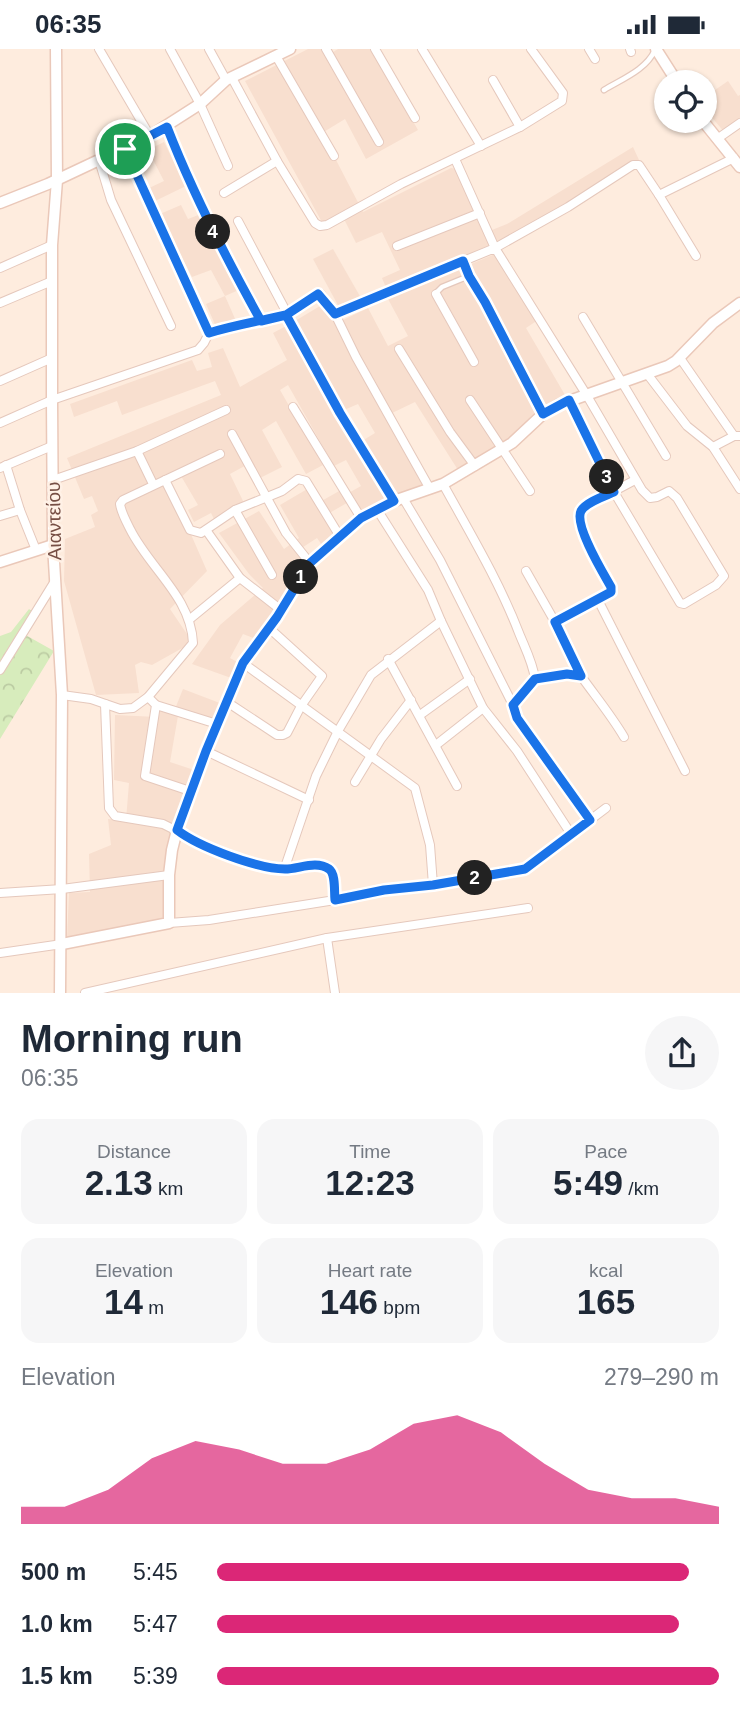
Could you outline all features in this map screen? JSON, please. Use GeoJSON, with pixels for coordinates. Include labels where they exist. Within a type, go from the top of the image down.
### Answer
{"type":"FeatureCollection","features":[{"type":"Feature","properties":{"kind":"street","name":"Αιαντείου"},"geometry":{"type":"LineString","coordinates":[[56,49],[57,180],[51,245],[53,545],[62,695],[60,992]]}},
{"type":"Feature","properties":{"kind":"street"},"geometry":{"type":"LineString","coordinates":[[99,49],[150,136]]}},
{"type":"Feature","properties":{"kind":"street"},"geometry":{"type":"LineString","coordinates":[[170,49],[200,104],[228,166]]}},
{"type":"Feature","properties":{"kind":"street"},"geometry":{"type":"LineString","coordinates":[[209,49],[315,223],[320,226],[327,225],[401,184],[520,127],[562,101],[564,96],[531,49]]}},
{"type":"Feature","properties":{"kind":"street"},"geometry":{"type":"LineString","coordinates":[[0,203],[57,180],[167,127],[229,79],[290,49]]}},
{"type":"Feature","properties":{"kind":"street"},"geometry":{"type":"LineString","coordinates":[[326,49],[379,142]]}},
{"type":"Feature","properties":{"kind":"street"},"geometry":{"type":"LineString","coordinates":[[375,49],[415,118]]}},
{"type":"Feature","properties":{"kind":"street"},"geometry":{"type":"LineString","coordinates":[[422,49],[481,146]]}},
{"type":"Feature","properties":{"kind":"street"},"geometry":{"type":"LineString","coordinates":[[589,49],[595,59]]}},
{"type":"Feature","properties":{"kind":"street"},"geometry":{"type":"LineString","coordinates":[[656,49],[669,70]]}},
{"type":"Feature","properties":{"kind":"street"},"geometry":{"type":"LineString","coordinates":[[276,56],[334,156]]}},
{"type":"Feature","properties":{"kind":"street"},"geometry":{"type":"LineString","coordinates":[[493,81],[520,127]]}},
{"type":"Feature","properties":{"kind":"street"},"geometry":{"type":"LineString","coordinates":[[717,139],[740,123]]}},
{"type":"Feature","properties":{"kind":"street"},"geometry":{"type":"LineString","coordinates":[[167,127],[209,223],[261,321]]}},
{"type":"Feature","properties":{"kind":"street"},"geometry":{"type":"LineString","coordinates":[[659,195],[737,162],[712,133]]}},
{"type":"Feature","properties":{"kind":"street"},"geometry":{"type":"LineString","coordinates":[[125,149],[209,333]]}},
{"type":"Feature","properties":{"kind":"street"},"geometry":{"type":"LineString","coordinates":[[455,159],[495,248],[586,394],[635,480],[650,498],[669,491],[677,498],[724,576],[716,585],[684,604],[680,603],[614,492],[569,400]]}},
{"type":"Feature","properties":{"kind":"street"},"geometry":{"type":"LineString","coordinates":[[99,160],[111,199],[171,326]]}},
{"type":"Feature","properties":{"kind":"street"},"geometry":{"type":"LineString","coordinates":[[224,193],[277,161]]}},
{"type":"Feature","properties":{"kind":"street"},"geometry":{"type":"LineString","coordinates":[[335,314],[495,248],[568,207],[633,165],[639,165],[696,256]]}},
{"type":"Feature","properties":{"kind":"street"},"geometry":{"type":"LineString","coordinates":[[397,246],[480,213]]}},
{"type":"Feature","properties":{"kind":"street"},"geometry":{"type":"LineString","coordinates":[[238,221],[340,413],[440,560],[517,718],[590,820]]}},
{"type":"Feature","properties":{"kind":"street"},"geometry":{"type":"LineString","coordinates":[[0,268],[51,245]]}},
{"type":"Feature","properties":{"kind":"street"},"geometry":{"type":"LineString","coordinates":[[463,261],[543,414]]}},
{"type":"Feature","properties":{"kind":"street"},"geometry":{"type":"LineString","coordinates":[[0,303],[52,281]]}},
{"type":"Feature","properties":{"kind":"street"},"geometry":{"type":"LineString","coordinates":[[0,423],[52,400],[198,350],[209,333],[238,324],[286,315],[318,294],[335,314],[430,489]]}},
{"type":"Feature","properties":{"kind":"street"},"geometry":{"type":"LineString","coordinates":[[436,294],[474,362]]}},
{"type":"Feature","properties":{"kind":"street"},"geometry":{"type":"LineString","coordinates":[[169,923],[169,875],[177,830],[206,751],[243,663],[310,563],[361,518],[399,499],[443,484],[475,466],[502,449],[543,414],[569,400],[668,366],[680,358],[702,333],[740,303]]}},
{"type":"Feature","properties":{"kind":"street"},"geometry":{"type":"LineString","coordinates":[[583,317],[666,456]]}},
{"type":"Feature","properties":{"kind":"street"},"geometry":{"type":"LineString","coordinates":[[400,349],[450,432],[475,466]]}},
{"type":"Feature","properties":{"kind":"street"},"geometry":{"type":"LineString","coordinates":[[0,381],[52,358]]}},
{"type":"Feature","properties":{"kind":"street"},"geometry":{"type":"LineString","coordinates":[[680,358],[737,436],[713,447]]}},
{"type":"Feature","properties":{"kind":"street"},"geometry":{"type":"LineString","coordinates":[[648,375],[687,426],[713,447],[740,489]]}},
{"type":"Feature","properties":{"kind":"street"},"geometry":{"type":"LineString","coordinates":[[470,400],[530,491]]}},
{"type":"Feature","properties":{"kind":"street"},"geometry":{"type":"LineString","coordinates":[[293,407],[361,518]]}},
{"type":"Feature","properties":{"kind":"street"},"geometry":{"type":"LineString","coordinates":[[53,480],[137,451],[226,410]]}},
{"type":"Feature","properties":{"kind":"street"},"geometry":{"type":"LineString","coordinates":[[232,434],[265,498],[291,540],[310,563]]}},
{"type":"Feature","properties":{"kind":"street"},"geometry":{"type":"LineString","coordinates":[[36,550],[3,467],[52,446]]}},
{"type":"Feature","properties":{"kind":"street"},"geometry":{"type":"LineString","coordinates":[[137,451],[153,484]]}},
{"type":"Feature","properties":{"kind":"street"},"geometry":{"type":"LineString","coordinates":[[62,695],[91,699],[120,709],[133,708],[148,697],[193,643],[190,619],[183,602],[138,544],[120,507],[123,500],[153,484],[220,454]]}},
{"type":"Feature","properties":{"kind":"street"},"geometry":{"type":"LineString","coordinates":[[165,480],[190,530],[195,533],[206,530],[235,510],[302,479],[306,481],[340,535]]}},
{"type":"Feature","properties":{"kind":"street"},"geometry":{"type":"LineString","coordinates":[[555,622],[611,592],[611,587],[581,528],[579,515],[583,508],[635,480]]}},
{"type":"Feature","properties":{"kind":"street"},"geometry":{"type":"LineString","coordinates":[[443,484],[484,556],[534,669],[535,679]]}},
{"type":"Feature","properties":{"kind":"street"},"geometry":{"type":"LineString","coordinates":[[0,516],[20,510]]}},
{"type":"Feature","properties":{"kind":"street"},"geometry":{"type":"LineString","coordinates":[[235,510],[272,575]]}},
{"type":"Feature","properties":{"kind":"street"},"geometry":{"type":"LineString","coordinates":[[378,511],[428,590],[483,708],[517,751],[571,834]]}},
{"type":"Feature","properties":{"kind":"street"},"geometry":{"type":"LineString","coordinates":[[206,530],[240,578],[281,610]]}},
{"type":"Feature","properties":{"kind":"street"},"geometry":{"type":"LineString","coordinates":[[0,562],[53,545]]}},
{"type":"Feature","properties":{"kind":"street"},"geometry":{"type":"LineString","coordinates":[[526,571],[581,676],[624,737]]}},
{"type":"Feature","properties":{"kind":"street"},"geometry":{"type":"LineString","coordinates":[[190,619],[240,578]]}},
{"type":"Feature","properties":{"kind":"street"},"geometry":{"type":"LineString","coordinates":[[0,670],[55,581]]}},
{"type":"Feature","properties":{"kind":"street"},"geometry":{"type":"LineString","coordinates":[[598,600],[685,771]]}},
{"type":"Feature","properties":{"kind":"street"},"geometry":{"type":"LineString","coordinates":[[284,870],[316,776],[338,731],[371,675],[388,659],[441,621]]}},
{"type":"Feature","properties":{"kind":"street"},"geometry":{"type":"LineString","coordinates":[[227,702],[277,735],[283,735],[288,733],[301,706],[322,676],[268,627]]}},
{"type":"Feature","properties":{"kind":"street"},"geometry":{"type":"LineString","coordinates":[[388,659],[457,786]]}},
{"type":"Feature","properties":{"kind":"street"},"geometry":{"type":"LineString","coordinates":[[243,663],[415,788],[430,845],[433,885]]}},
{"type":"Feature","properties":{"kind":"street"},"geometry":{"type":"LineString","coordinates":[[513,705],[535,679],[567,674],[581,676]]}},
{"type":"Feature","properties":{"kind":"street"},"geometry":{"type":"LineString","coordinates":[[420,715],[470,679]]}},
{"type":"Feature","properties":{"kind":"street"},"geometry":{"type":"LineString","coordinates":[[148,697],[156,705],[217,724]]}},
{"type":"Feature","properties":{"kind":"street"},"geometry":{"type":"LineString","coordinates":[[355,782],[370,755],[411,700]]}},
{"type":"Feature","properties":{"kind":"street"},"geometry":{"type":"LineString","coordinates":[[105,704],[108,794],[111,812],[115,816],[163,824],[227,856],[284,870],[312,865],[327,867],[333,874],[335,900]]}},
{"type":"Feature","properties":{"kind":"street"},"geometry":{"type":"LineString","coordinates":[[156,705],[145,776],[193,792]]}},
{"type":"Feature","properties":{"kind":"street"},"geometry":{"type":"LineString","coordinates":[[436,745],[483,708]]}},
{"type":"Feature","properties":{"kind":"street"},"geometry":{"type":"LineString","coordinates":[[206,751],[309,800]]}},
{"type":"Feature","properties":{"kind":"street"},"geometry":{"type":"LineString","coordinates":[[0,953],[169,923],[209,920],[525,869],[606,808]]}},
{"type":"Feature","properties":{"kind":"street"},"geometry":{"type":"LineString","coordinates":[[0,893],[62,889],[169,875]]}},
{"type":"Feature","properties":{"kind":"street"},"geometry":{"type":"LineString","coordinates":[[85,992],[327,938],[528,908]]}},
{"type":"Feature","properties":{"kind":"street"},"geometry":{"type":"LineString","coordinates":[[327,938],[335,992]]}},
{"type":"Feature","properties":{"kind":"lane"},"geometry":{"type":"LineString","coordinates":[[604,90],[642,67],[651,59],[656,49]]}},
{"type":"Feature","properties":{"kind":"lane"},"geometry":{"type":"LineString","coordinates":[[436,294],[442,287],[469,276]]}},
{"type":"Feature","properties":{"kind":"shaded area"},"geometry":{"type":"Polygon","coordinates":[[[308,49],[327,49],[330,54],[338,49],[372,49],[418,130],[366,159],[345,119],[322,133],[363,212],[451,168],[457,169],[487,232],[507,224],[633,147],[639,160],[519,232],[387,290],[382,278],[400,270],[382,232],[356,243],[342,215],[323,224],[245,81],[308,49]]]}},
{"type":"Feature","properties":{"kind":"shaded area"},"geometry":{"type":"Polygon","coordinates":[[[728,81],[738,96],[740,95],[740,122],[725,133],[717,123],[717,89],[728,81]]]}},
{"type":"Feature","properties":{"kind":"shaded area"},"geometry":{"type":"Polygon","coordinates":[[[164,142],[186,186],[153,202],[147,189],[164,181],[148,150],[164,142]]]}},
{"type":"Feature","properties":{"kind":"shaded area"},"geometry":{"type":"Polygon","coordinates":[[[181,205],[188,219],[201,214],[241,289],[225,296],[211,270],[192,277],[160,214],[181,205]]]}},
{"type":"Feature","properties":{"kind":"shaded area"},"geometry":{"type":"Polygon","coordinates":[[[333,249],[361,298],[340,309],[313,259],[333,249]]]}},
{"type":"Feature","properties":{"kind":"shaded area"},"geometry":{"type":"Polygon","coordinates":[[[495,254],[538,320],[526,328],[565,395],[547,406],[496,449],[458,470],[415,402],[390,414],[429,484],[396,496],[362,441],[375,433],[358,404],[344,410],[295,321],[325,303],[341,321],[368,308],[388,346],[408,336],[388,299],[495,254]]]}},
{"type":"Feature","properties":{"kind":"shaded area"},"geometry":{"type":"Polygon","coordinates":[[[225,296],[236,321],[217,329],[206,304],[225,296]]]}},
{"type":"Feature","properties":{"kind":"shaded area"},"geometry":{"type":"Polygon","coordinates":[[[288,325],[355,448],[390,500],[362,515],[352,500],[326,515],[337,534],[324,548],[317,538],[297,551],[306,564],[282,605],[256,639],[243,634],[230,658],[241,664],[234,679],[192,664],[220,625],[263,588],[249,574],[219,533],[259,511],[284,549],[299,538],[280,505],[309,488],[318,503],[341,490],[345,495],[361,486],[346,460],[334,466],[288,385],[280,390],[323,465],[306,474],[276,421],[262,430],[282,467],[260,478],[250,463],[230,474],[244,503],[214,519],[211,513],[194,522],[188,510],[198,505],[181,476],[168,482],[207,571],[170,609],[189,637],[186,646],[152,665],[141,662],[135,665],[139,693],[96,695],[64,581],[65,539],[95,527],[91,515],[98,511],[92,496],[84,499],[67,458],[221,395],[215,381],[122,415],[117,401],[74,417],[70,404],[192,360],[197,371],[212,367],[208,353],[223,348],[240,387],[287,360],[273,333],[288,325]]]}},
{"type":"Feature","properties":{"kind":"shaded area"},"geometry":{"type":"Polygon","coordinates":[[[183,689],[225,705],[218,721],[179,710],[170,762],[197,771],[174,829],[163,874],[165,923],[67,938],[69,893],[90,892],[89,854],[111,845],[108,819],[126,820],[129,783],[114,780],[115,715],[157,717],[159,709],[173,714],[183,689]]]}},
{"type":"Feature","properties":{"kind":"green space"},"geometry":{"type":"Polygon","coordinates":[[[29,609],[34,613],[22,633],[54,651],[0,739],[0,636],[11,632],[29,609]]]}},
{"type":"Feature","properties":{"kind":"route"},"geometry":{"type":"LineString","coordinates":[[125,149],[167,127],[209,223],[261,321],[273,318],[286,315],[318,294],[335,314],[463,261],[543,414],[569,400],[614,492],[583,508],[579,515],[581,528],[611,587],[611,592],[555,622],[581,676],[574,673],[535,679],[513,705],[517,718],[590,820],[525,869],[335,900],[333,874],[327,867],[312,865],[284,870],[245,862],[190,839],[177,830],[243,663],[277,617],[310,563],[361,518],[394,501],[365,457],[286,315],[261,321],[238,324],[209,333],[125,149]]}}]}
